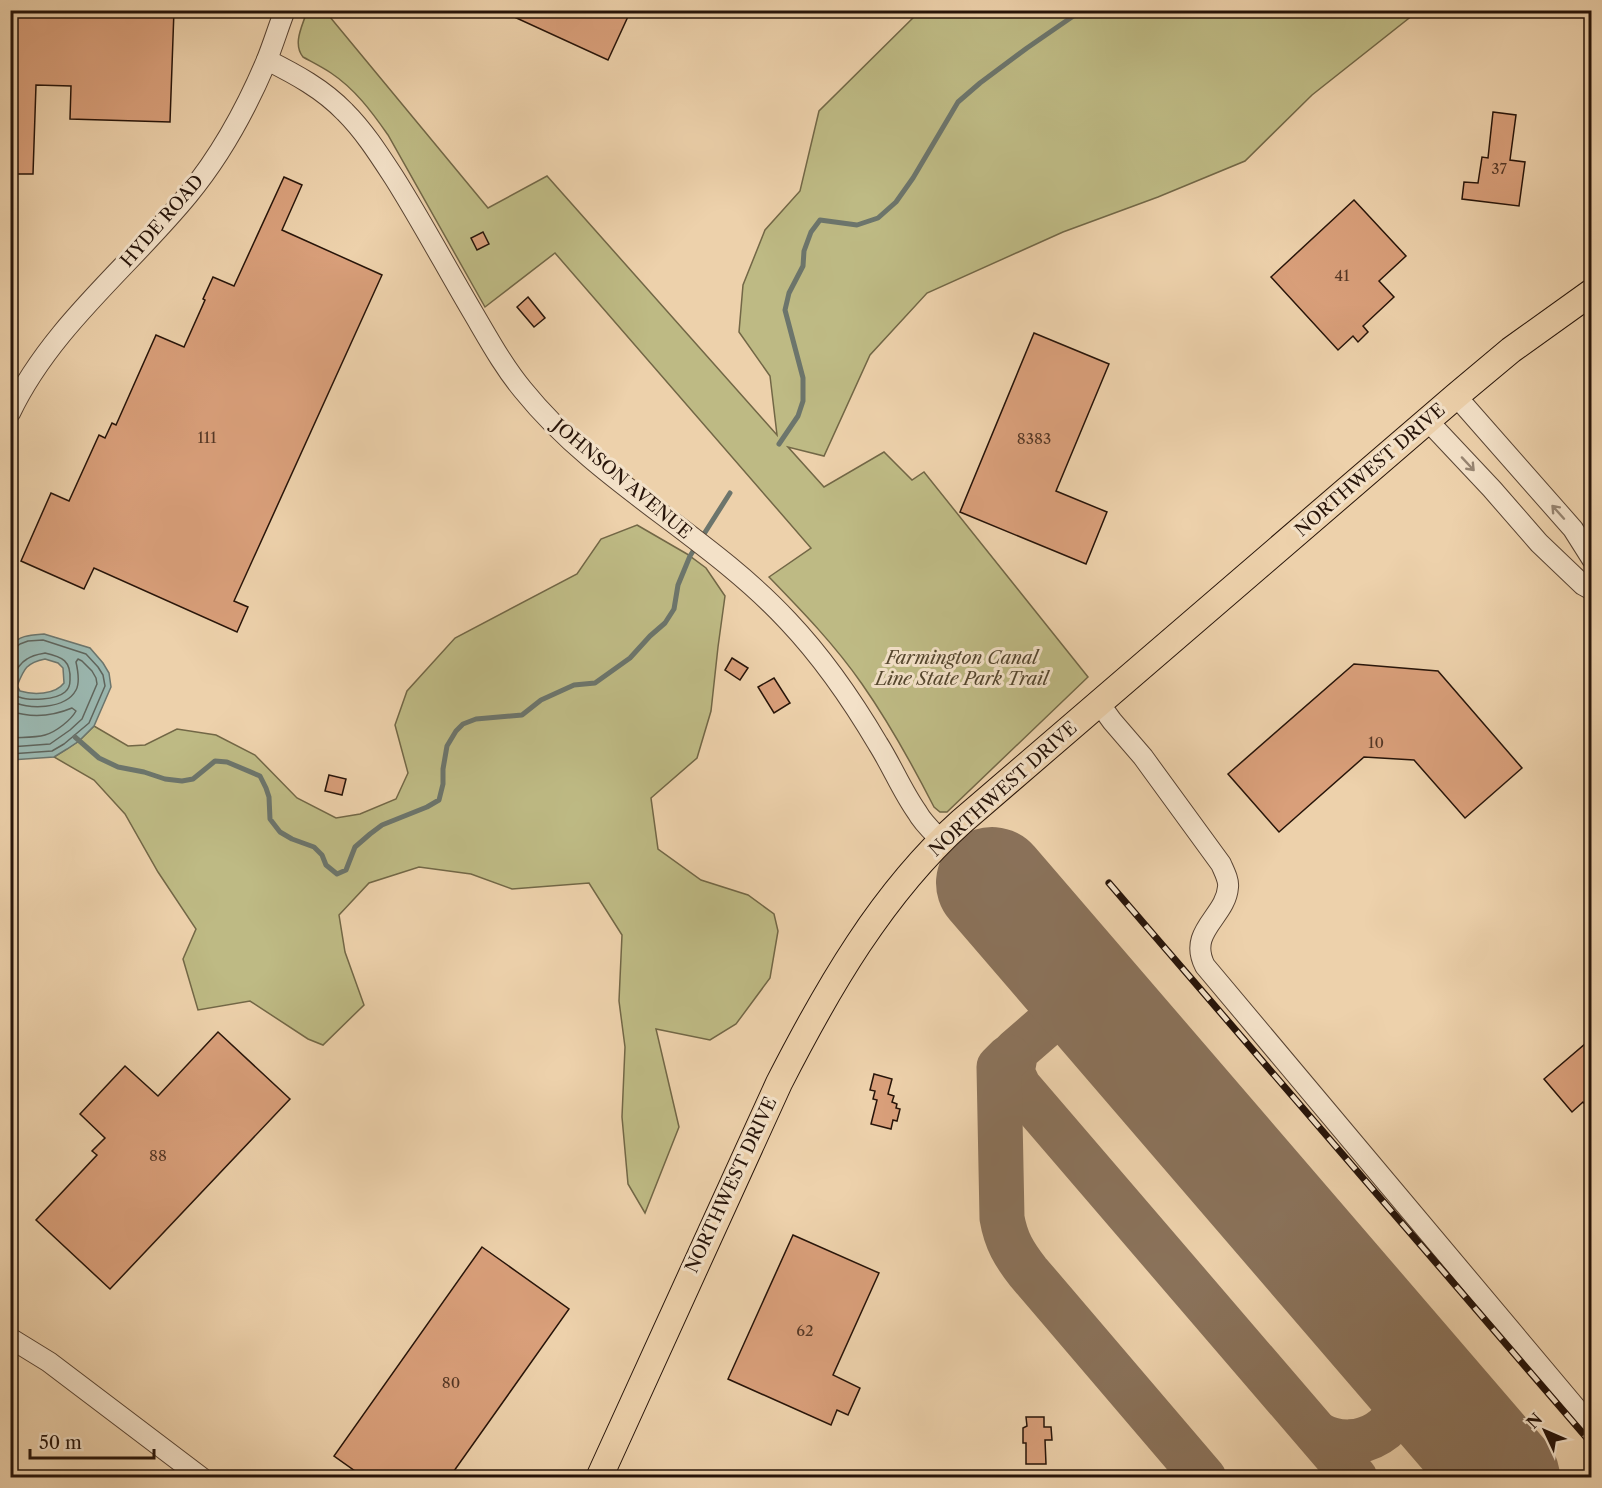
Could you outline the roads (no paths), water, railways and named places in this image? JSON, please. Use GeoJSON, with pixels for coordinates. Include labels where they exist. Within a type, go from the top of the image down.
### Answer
{"type":"FeatureCollection","features":[{"type":"Feature","properties":{"kind":"main road","name":"NORTHWEST DRIVE"},"geometry":{"type":"LineString","coordinates":[[599,1478],[778,1083],[812,1019],[843,969],[877,918],[916,867],[940,840],[1456,396],[1511,350],[1592,292]]}},
{"type":"Feature","properties":{"kind":"street","name":"HYDE ROAD"},"geometry":{"type":"LineString","coordinates":[[10,413],[28,382],[64,332],[175,210],[205,173],[235,126],[267,60],[285,10]]}},
{"type":"Feature","properties":{"kind":"street","name":"JOHNSON AVENUE"},"geometry":{"type":"LineString","coordinates":[[267,60],[325,93],[364,132],[403,192],[508,370],[541,411],[586,453],[764,597],[811,647],[859,712],[917,813],[940,840]]}},
{"type":"Feature","properties":{"kind":"street"},"geometry":{"type":"LineString","coordinates":[[1456,396],[1573,529],[1592,559]]}},
{"type":"Feature","properties":{"kind":"street"},"geometry":{"type":"LineString","coordinates":[[1428,421],[1539,543],[1583,585],[1592,590]]}},
{"type":"Feature","properties":{"kind":"street"},"geometry":{"type":"LineString","coordinates":[[1099,703],[1143,757],[1221,864],[1229,884],[1227,894],[1206,928],[1201,943],[1200,957],[1205,966],[1592,1426]]}},
{"type":"Feature","properties":{"kind":"street"},"geometry":{"type":"LineString","coordinates":[[10,1338],[49,1362],[202,1478]]}},
{"type":"Feature","properties":{"kind":"water"},"geometry":{"type":"Polygon","coordinates":[[[44,634],[90,648],[109,673],[111,687],[94,726],[79,741],[54,757],[11,760],[11,646],[14,642],[30,635],[44,634]],[[45,659],[30,665],[24,671],[17,686],[20,691],[44,693],[60,687],[64,683],[63,668],[58,663],[45,659]]]}},
{"type":"Feature","properties":{"kind":"waterway"},"geometry":{"type":"LineString","coordinates":[[779,444],[798,416],[803,401],[803,378],[785,310],[789,293],[803,266],[804,251],[811,232],[820,220],[857,225],[878,218],[896,202],[913,178],[958,102],[1027,48],[1082,10]]}},
{"type":"Feature","properties":{"kind":"waterway"},"geometry":{"type":"LineString","coordinates":[[75,737],[99,758],[118,767],[165,779],[182,781],[193,779],[215,761],[227,762],[260,776],[269,797],[270,819],[280,832],[314,847],[322,855],[326,865],[337,874],[346,870],[355,847],[382,825],[439,800],[447,746],[463,724],[476,719],[522,715],[541,700],[574,685],[595,683],[630,658],[665,623],[674,609],[678,585],[690,556],[730,493]]}},
{"type":"Feature","properties":{"kind":"railway"},"geometry":{"type":"LineString","coordinates":[[1109,883],[1592,1444]]}},
{"type":"Feature","properties":{"kind":"park label","name":"Farmington Canal Line State Park Trail"},"geometry":{"type":"Point","coordinates":[962,668]}}]}
